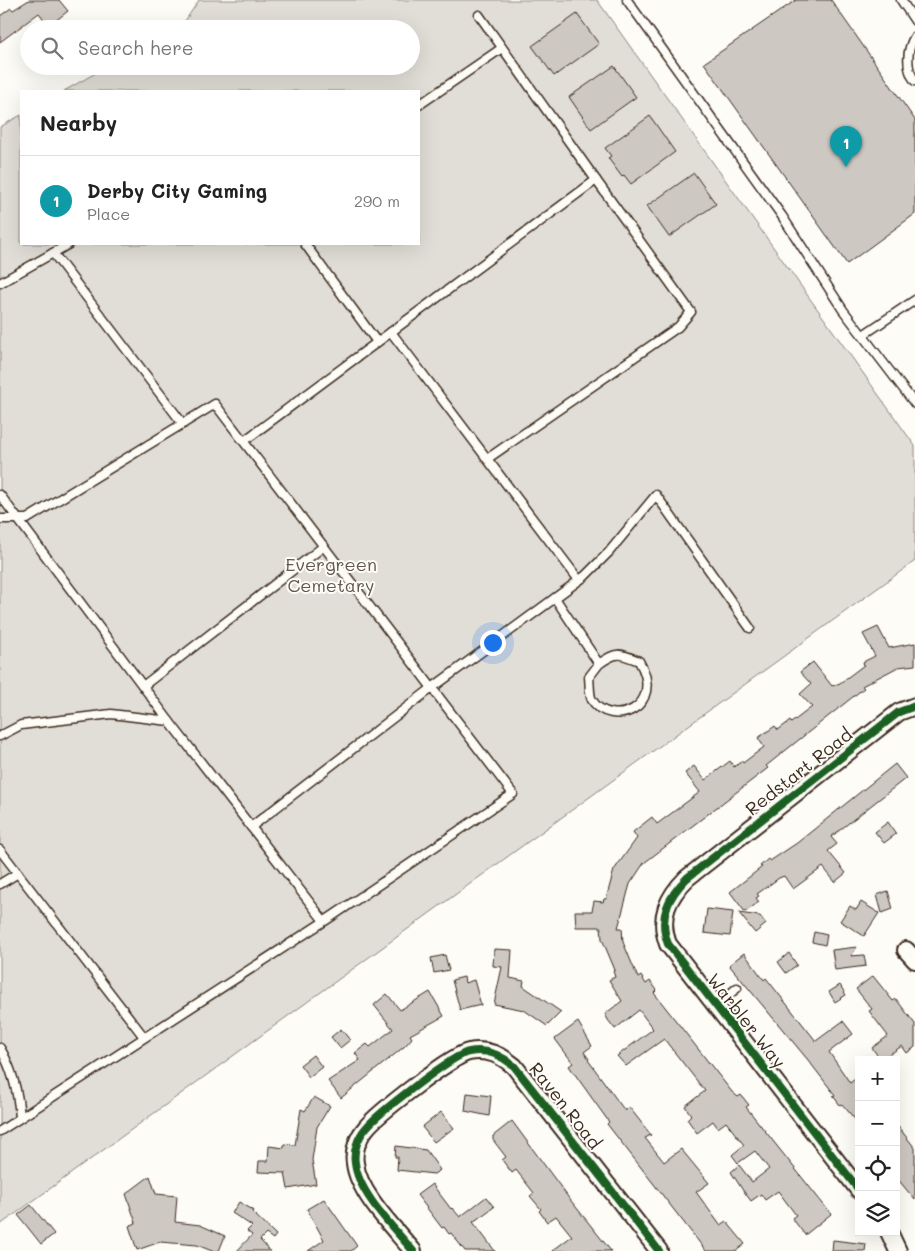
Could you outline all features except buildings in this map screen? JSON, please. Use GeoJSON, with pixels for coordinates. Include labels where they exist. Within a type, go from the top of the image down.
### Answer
{"type":"FeatureCollection","features":[{"type":"Feature","properties":{"kind":"street","name":"Redstart Road"},"geometry":{"type":"LineString","coordinates":[[703,865],[900,712],[915,706]]}},
{"type":"Feature","properties":{"kind":"street","name":"Warbler Way"},"geometry":{"type":"LineString","coordinates":[[703,865],[675,889],[665,909],[663,925],[668,944],[855,1185]]}},
{"type":"Feature","properties":{"kind":"street","name":"Raven Road"},"geometry":{"type":"LineString","coordinates":[[413,1251],[360,1183],[354,1162],[357,1143],[366,1126],[451,1060],[467,1052],[486,1051],[506,1059],[514,1066],[659,1251]]}},
{"type":"Feature","properties":{"kind":"street"},"geometry":{"type":"LineString","coordinates":[[891,1236],[898,1251]]}},
{"type":"Feature","properties":{"kind":"lane"},"geometry":{"type":"LineString","coordinates":[[627,0],[782,216],[843,310],[915,404]]}},
{"type":"Feature","properties":{"kind":"lane"},"geometry":{"type":"LineString","coordinates":[[900,0],[915,20]]}},
{"type":"Feature","properties":{"kind":"lane"},"geometry":{"type":"LineString","coordinates":[[479,15],[690,312],[678,327],[487,459]]}},
{"type":"Feature","properties":{"kind":"lane"},"geometry":{"type":"LineString","coordinates":[[915,36],[909,46],[909,73],[915,81]]}},
{"type":"Feature","properties":{"kind":"lane"},"geometry":{"type":"LineString","coordinates":[[420,104],[502,48]]}},
{"type":"Feature","properties":{"kind":"lane"},"geometry":{"type":"LineString","coordinates":[[244,441],[596,180]]}},
{"type":"Feature","properties":{"kind":"lane"},"geometry":{"type":"LineString","coordinates":[[0,283],[67,245]]}},
{"type":"Feature","properties":{"kind":"lane"},"geometry":{"type":"LineString","coordinates":[[306,245],[377,342]]}},
{"type":"Feature","properties":{"kind":"lane"},"geometry":{"type":"LineString","coordinates":[[53,253],[183,424]]}},
{"type":"Feature","properties":{"kind":"lane"},"geometry":{"type":"LineString","coordinates":[[863,335],[915,300]]}},
{"type":"Feature","properties":{"kind":"lane"},"geometry":{"type":"LineString","coordinates":[[391,332],[579,580]]}},
{"type":"Feature","properties":{"kind":"lane"},"geometry":{"type":"LineString","coordinates":[[0,519],[27,518],[215,404],[513,794],[324,921],[0,1131]]}},
{"type":"Feature","properties":{"kind":"lane"},"geometry":{"type":"LineString","coordinates":[[0,495],[169,721],[324,921]]}},
{"type":"Feature","properties":{"kind":"lane"},"geometry":{"type":"LineString","coordinates":[[251,827],[432,688],[579,580],[609,552],[656,495],[750,628]]}},
{"type":"Feature","properties":{"kind":"lane"},"geometry":{"type":"LineString","coordinates":[[143,686],[324,546]]}},
{"type":"Feature","properties":{"kind":"lane"},"geometry":{"type":"LineString","coordinates":[[555,598],[599,664]]}},
{"type":"Feature","properties":{"kind":"lane"},"geometry":{"type":"LineString","coordinates":[[612,654],[623,654],[639,661],[647,683],[647,695],[637,707],[626,712],[615,713],[600,709],[591,699],[590,677],[599,664],[612,654]]}},
{"type":"Feature","properties":{"kind":"lane"},"geometry":{"type":"LineString","coordinates":[[0,736],[22,725],[111,714],[169,721]]}},
{"type":"Feature","properties":{"kind":"lane"},"geometry":{"type":"LineString","coordinates":[[0,850],[144,1037]]}},
{"type":"Feature","properties":{"kind":"lane"},"geometry":{"type":"LineString","coordinates":[[0,884],[18,873]]}},
{"type":"Feature","properties":{"kind":"lane"},"geometry":{"type":"LineString","coordinates":[[715,1006],[737,988]]}},
{"type":"Feature","properties":{"kind":"lane"},"geometry":{"type":"LineString","coordinates":[[0,1048],[11,1066],[19,1099],[20,1118]]}},
{"type":"Feature","properties":{"kind":"green space","name":"Evergreen Cemetary"},"geometry":{"type":"Polygon","coordinates":[[[199,0],[597,0],[915,446],[915,561],[0,1225],[0,127],[20,116],[20,245],[420,245],[420,90],[66,90],[92,75],[420,75],[420,20],[186,20],[199,0]]]}},
{"type":"Feature","properties":{"kind":"cycle path"},"geometry":{"type":"LineString","coordinates":[[855,1185],[668,944],[664,925],[665,916],[670,900],[687,878],[899,712],[915,706]]}},
{"type":"Feature","properties":{"kind":"cycle path"},"geometry":{"type":"LineString","coordinates":[[413,1251],[378,1210],[363,1186],[355,1163],[358,1140],[373,1121],[416,1086],[461,1055],[476,1051],[488,1052],[499,1056],[514,1066],[659,1251]]}},
{"type":"Feature","properties":{"kind":"place","name":"Derby City Gaming"},"geometry":{"type":"Point","coordinates":[846,167]}}]}
